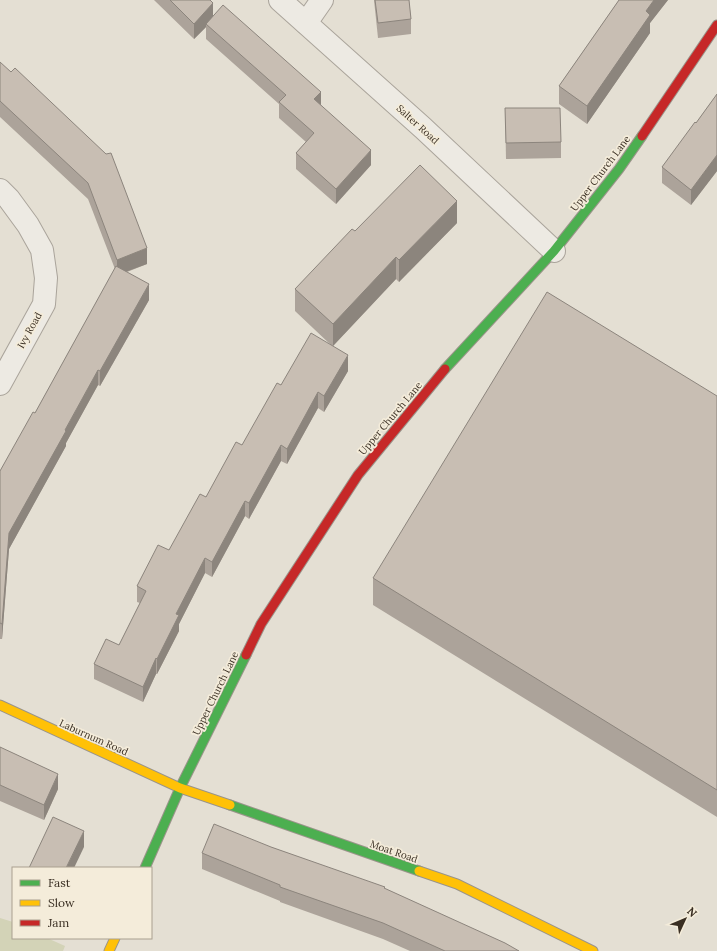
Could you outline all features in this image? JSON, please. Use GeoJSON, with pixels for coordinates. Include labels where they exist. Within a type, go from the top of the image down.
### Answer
{"type":"FeatureCollection","features":[{"type":"Feature","properties":{"kind":"main road","name":"Upper Church Lane"},"geometry":{"type":"LineString","coordinates":[[145,867],[180,788],[261,624],[358,475],[449,364],[554,251],[619,169],[717,25]]}},
{"type":"Feature","properties":{"kind":"main road","name":"Laburnum Road"},"geometry":{"type":"LineString","coordinates":[[0,705],[180,788]]}},
{"type":"Feature","properties":{"kind":"main road","name":"Moat Road"},"geometry":{"type":"LineString","coordinates":[[180,788],[457,884],[594,951]]}},
{"type":"Feature","properties":{"kind":"main road"},"geometry":{"type":"LineString","coordinates":[[109,951],[115,939]]}},
{"type":"Feature","properties":{"kind":"street","name":"Salter Road"},"geometry":{"type":"LineString","coordinates":[[280,0],[429,134],[554,251]]}},
{"type":"Feature","properties":{"kind":"street"},"geometry":{"type":"LineString","coordinates":[[306,23],[322,0]]}},
{"type":"Feature","properties":{"kind":"street","name":"Ivy Road"},"geometry":{"type":"LineString","coordinates":[[0,190],[9,199],[28,225],[42,250],[46,278],[44,304],[0,384]]}},
{"type":"Feature","properties":{"kind":"green space"},"geometry":{"type":"Polygon","coordinates":[[[0,918],[12,922],[12,939],[49,939],[65,946],[63,951],[0,951],[0,918]]]}},
{"type":"Feature","properties":{"kind":"building"},"geometry":{"type":"Polygon","coordinates":[[[170,0],[210,0],[213,3],[194,24],[170,0]]]}},
{"type":"Feature","properties":{"kind":"building"},"geometry":{"type":"Polygon","coordinates":[[[375,0],[409,0],[411,19],[378,23],[375,0]]]}},
{"type":"Feature","properties":{"kind":"building"},"geometry":{"type":"Polygon","coordinates":[[[619,0],[654,0],[646,11],[650,15],[587,106],[559,86],[619,0]]]}},
{"type":"Feature","properties":{"kind":"building"},"geometry":{"type":"Polygon","coordinates":[[[223,5],[321,92],[314,99],[371,150],[336,189],[296,153],[314,133],[279,102],[286,95],[206,24],[223,5]]]}},
{"type":"Feature","properties":{"kind":"building"},"geometry":{"type":"Polygon","coordinates":[[[0,62],[11,72],[15,68],[106,154],[111,153],[147,248],[117,260],[88,183],[0,101],[0,62]]]}},
{"type":"Feature","properties":{"kind":"building"},"geometry":{"type":"Polygon","coordinates":[[[717,94],[717,155],[691,190],[662,167],[717,94]]]}},
{"type":"Feature","properties":{"kind":"building"},"geometry":{"type":"Polygon","coordinates":[[[505,108],[560,108],[561,142],[506,143],[505,108]]]}},
{"type":"Feature","properties":{"kind":"building"},"geometry":{"type":"Polygon","coordinates":[[[420,165],[457,201],[399,260],[396,257],[333,324],[295,289],[352,229],[355,231],[420,165]]]}},
{"type":"Feature","properties":{"kind":"building"},"geometry":{"type":"Polygon","coordinates":[[[116,266],[149,284],[100,371],[98,370],[9,533],[2,624],[0,623],[0,471],[33,412],[35,413],[116,266]]]}},
{"type":"Feature","properties":{"kind":"building"},"geometry":{"type":"Polygon","coordinates":[[[547,292],[717,396],[717,790],[373,578],[547,292]]]}},
{"type":"Feature","properties":{"kind":"building"},"geometry":{"type":"Polygon","coordinates":[[[311,333],[348,355],[324,396],[318,392],[287,449],[281,445],[249,503],[245,501],[212,562],[205,558],[176,614],[179,615],[157,659],[156,658],[143,687],[94,664],[106,639],[119,645],[146,591],[137,586],[158,545],[169,550],[200,494],[206,497],[236,442],[242,445],[277,383],[281,385],[311,333]]]}},
{"type":"Feature","properties":{"kind":"building"},"geometry":{"type":"Polygon","coordinates":[[[0,747],[58,774],[44,805],[0,785],[0,747]]]}},
{"type":"Feature","properties":{"kind":"building"},"geometry":{"type":"Polygon","coordinates":[[[53,817],[84,831],[66,867],[29,867],[53,817]]]}},
{"type":"Feature","properties":{"kind":"building"},"geometry":{"type":"Polygon","coordinates":[[[214,824],[271,847],[385,887],[384,888],[505,943],[519,951],[445,951],[383,923],[280,887],[280,885],[202,853],[214,824]]]}},
{"type":"Feature","properties":{"kind":"traffic: fast"},"geometry":{"type":"LineString","coordinates":[[445,369],[554,251],[619,169],[642,136]]}},
{"type":"Feature","properties":{"kind":"traffic: fast"},"geometry":{"type":"LineString","coordinates":[[145,867],[180,788],[246,655]]}},
{"type":"Feature","properties":{"kind":"traffic: fast"},"geometry":{"type":"LineString","coordinates":[[230,805],[419,871]]}},
{"type":"Feature","properties":{"kind":"traffic: slow"},"geometry":{"type":"LineString","coordinates":[[0,705],[180,788],[230,805]]}},
{"type":"Feature","properties":{"kind":"traffic: slow"},"geometry":{"type":"LineString","coordinates":[[419,871],[457,884],[593,951]]}},
{"type":"Feature","properties":{"kind":"traffic: slow"},"geometry":{"type":"LineString","coordinates":[[109,951],[115,939]]}},
{"type":"Feature","properties":{"kind":"traffic: jam"},"geometry":{"type":"LineString","coordinates":[[642,136],[717,25]]}},
{"type":"Feature","properties":{"kind":"traffic: jam"},"geometry":{"type":"LineString","coordinates":[[246,655],[261,624],[358,475],[445,369]]}}]}
